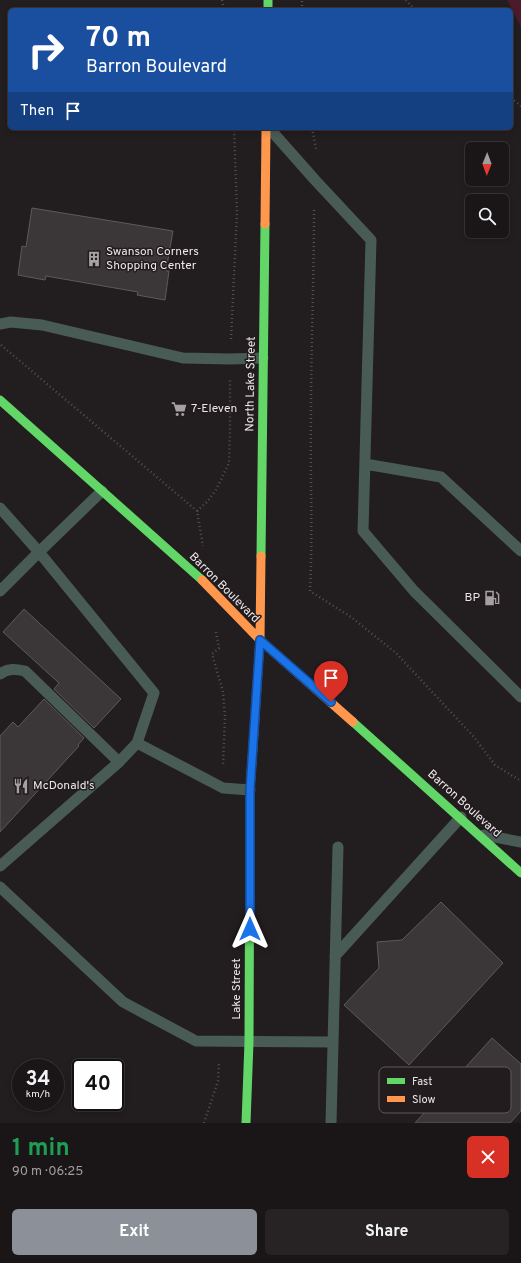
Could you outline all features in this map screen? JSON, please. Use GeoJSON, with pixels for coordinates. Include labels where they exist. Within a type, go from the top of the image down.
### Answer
{"type":"FeatureCollection","features":[{"type":"Feature","properties":{"kind":"street","name":"North Lake Street"},"geometry":{"type":"LineString","coordinates":[[260,640],[267,130]]}},
{"type":"Feature","properties":{"kind":"street","name":"Barron Boulevard"},"geometry":{"type":"LineString","coordinates":[[0,400],[210,588],[260,640],[479,833],[521,873]]}},
{"type":"Feature","properties":{"kind":"street","name":"Lake Street"},"geometry":{"type":"LineString","coordinates":[[246,1123],[249,1042],[250,790],[260,640]]}},
{"type":"Feature","properties":{"kind":"lane"},"geometry":{"type":"LineString","coordinates":[[269,130],[371,240],[363,531],[414,591],[521,697]]}},
{"type":"Feature","properties":{"kind":"lane"},"geometry":{"type":"LineString","coordinates":[[0,324],[12,322],[42,325],[183,358],[263,358]]}},
{"type":"Feature","properties":{"kind":"lane"},"geometry":{"type":"LineString","coordinates":[[365,464],[441,477],[521,550]]}},
{"type":"Feature","properties":{"kind":"lane"},"geometry":{"type":"LineString","coordinates":[[0,591],[102,491]]}},
{"type":"Feature","properties":{"kind":"lane"},"geometry":{"type":"LineString","coordinates":[[0,508],[39,552],[154,693],[137,744],[119,762],[0,866]]}},
{"type":"Feature","properties":{"kind":"lane"},"geometry":{"type":"LineString","coordinates":[[0,674],[5,670],[16,669],[25,671],[119,762]]}},
{"type":"Feature","properties":{"kind":"lane"},"geometry":{"type":"LineString","coordinates":[[137,744],[223,788],[250,790]]}},
{"type":"Feature","properties":{"kind":"lane"},"geometry":{"type":"LineString","coordinates":[[335,956],[461,817]]}},
{"type":"Feature","properties":{"kind":"lane"},"geometry":{"type":"LineString","coordinates":[[479,833],[521,842]]}},
{"type":"Feature","properties":{"kind":"lane"},"geometry":{"type":"LineString","coordinates":[[331,1123],[338,847]]}},
{"type":"Feature","properties":{"kind":"lane"},"geometry":{"type":"LineString","coordinates":[[0,887],[124,1002],[196,1041],[333,1042]]}},
{"type":"Feature","properties":{"kind":"path"},"geometry":{"type":"LineString","coordinates":[[406,0],[413,8]]}},
{"type":"Feature","properties":{"kind":"path"},"geometry":{"type":"LineString","coordinates":[[513,100],[521,106]]}},
{"type":"Feature","properties":{"kind":"path"},"geometry":{"type":"LineString","coordinates":[[0,344],[198,511],[216,490],[229,462],[230,359],[237,212],[234,130]]}},
{"type":"Feature","properties":{"kind":"path"},"geometry":{"type":"LineString","coordinates":[[312,130],[317,153],[311,343],[312,555],[310,591],[351,616],[396,653],[474,737],[495,765],[521,781]]}},
{"type":"Feature","properties":{"kind":"path"},"geometry":{"type":"LineString","coordinates":[[218,648],[212,654],[223,692],[225,716],[223,788]]}},
{"type":"Feature","properties":{"kind":"path"},"geometry":{"type":"LineString","coordinates":[[204,1123],[218,1081],[221,1041]]}},
{"type":"Feature","properties":{"kind":"shaded area"},"geometry":{"type":"Polygon","coordinates":[[[507,0],[521,0],[521,27],[513,12],[513,8],[511,8],[507,0]]]}},
{"type":"Feature","properties":{"kind":"building","name":"Swanson Corners Shopping Center"},"geometry":{"type":"Polygon","coordinates":[[[32,208],[173,231],[166,271],[169,271],[165,300],[137,295],[138,292],[46,276],[45,280],[18,275],[22,246],[26,247],[32,208]]]}},
{"type":"Feature","properties":{"kind":"building"},"geometry":{"type":"Polygon","coordinates":[[[24,609],[121,699],[94,728],[54,689],[59,683],[3,632],[24,609]]]}},
{"type":"Feature","properties":{"kind":"building","name":"McDonald's"},"geometry":{"type":"Polygon","coordinates":[[[44,699],[84,738],[78,745],[79,746],[0,832],[0,736],[13,722],[18,727],[44,699]]]}},
{"type":"Feature","properties":{"kind":"building"},"geometry":{"type":"Polygon","coordinates":[[[441,902],[503,963],[409,1065],[344,1005],[379,968],[377,942],[402,940],[441,902]]]}},
{"type":"Feature","properties":{"kind":"building"},"geometry":{"type":"Polygon","coordinates":[[[492,1038],[521,1064],[521,1111],[510,1123],[415,1123],[424,1113],[511,1113],[511,1067],[466,1067],[492,1038]]]}},
{"type":"Feature","properties":{"kind":"traffic: fast"},"geometry":{"type":"LineString","coordinates":[[268,0],[268,8]]}},
{"type":"Feature","properties":{"kind":"traffic: fast"},"geometry":{"type":"LineString","coordinates":[[261,556],[265,224]]}},
{"type":"Feature","properties":{"kind":"traffic: fast"},"geometry":{"type":"LineString","coordinates":[[0,400],[202,580]]}},
{"type":"Feature","properties":{"kind":"traffic: fast"},"geometry":{"type":"LineString","coordinates":[[353,722],[521,873]]}},
{"type":"Feature","properties":{"kind":"traffic: fast"},"geometry":{"type":"LineString","coordinates":[[246,1123],[249,1042],[250,790],[254,732]]}},
{"type":"Feature","properties":{"kind":"traffic: slow"},"geometry":{"type":"LineString","coordinates":[[265,224],[266,130]]}},
{"type":"Feature","properties":{"kind":"traffic: slow"},"geometry":{"type":"LineString","coordinates":[[254,732],[260,640],[261,556]]}},
{"type":"Feature","properties":{"kind":"traffic: slow"},"geometry":{"type":"LineString","coordinates":[[202,580],[260,640],[353,722]]}},
{"type":"Feature","properties":{"kind":"place","name":"Swanson Corners Shopping Center"},"geometry":{"type":"Point","coordinates":[94,259]}},
{"type":"Feature","properties":{"kind":"place","name":"7-Eleven"},"geometry":{"type":"Point","coordinates":[179,409]}},
{"type":"Feature","properties":{"kind":"place","name":"BP"},"geometry":{"type":"Point","coordinates":[492,598]}},
{"type":"Feature","properties":{"kind":"place","name":"McDonald's"},"geometry":{"type":"Point","coordinates":[21,786]}},
{"type":"Feature","properties":{"kind":"route"},"geometry":{"type":"LineString","coordinates":[[250,929],[250,790],[260,640],[331,702]]}}]}
